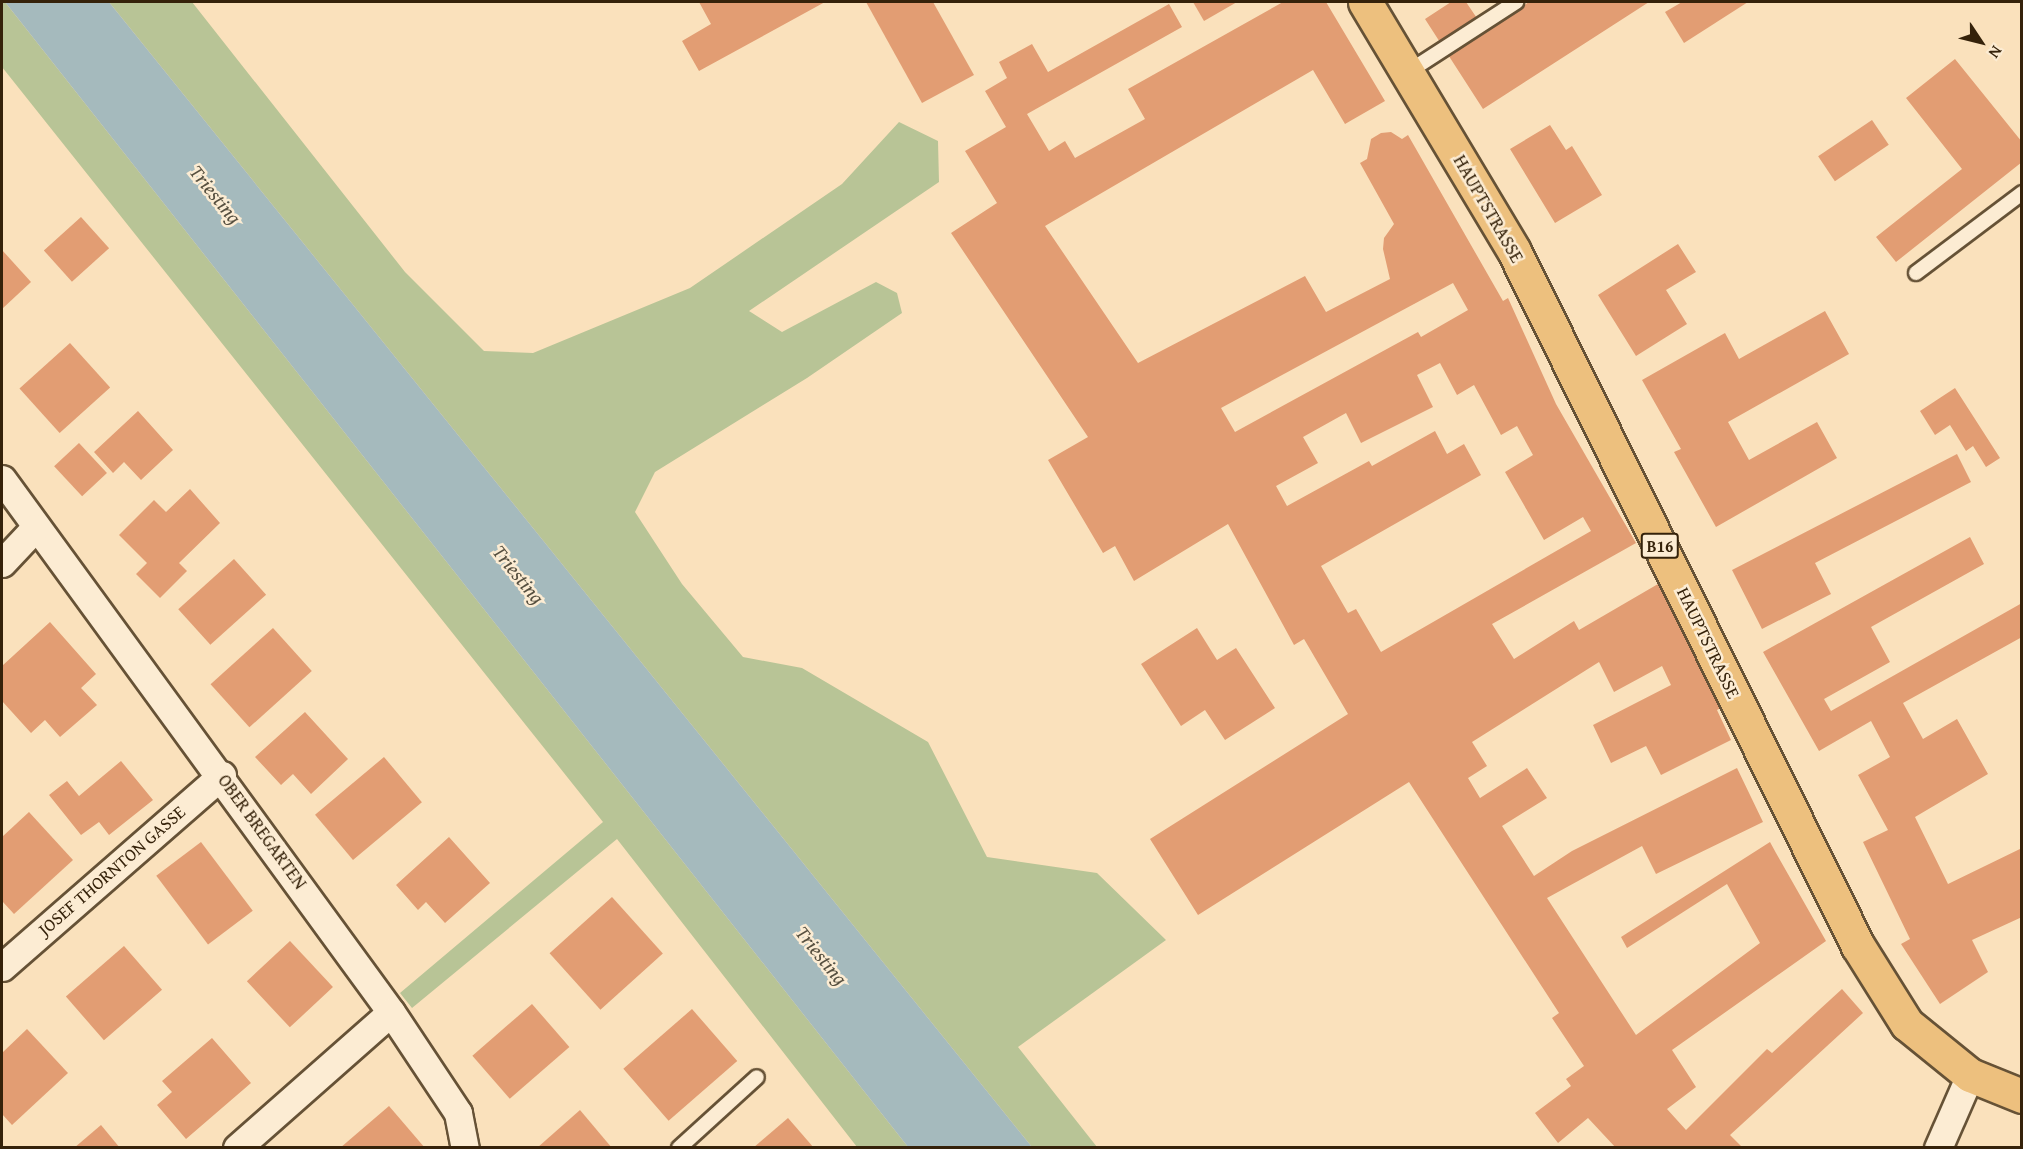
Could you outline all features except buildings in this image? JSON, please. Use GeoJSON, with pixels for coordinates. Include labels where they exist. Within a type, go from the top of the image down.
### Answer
{"type":"FeatureCollection","features":[{"type":"Feature","properties":{"kind":"main road","name":"HAUPTSTRASSE"},"geometry":{"type":"LineString","coordinates":[[1365,2],[1514,251],[1858,946],[1907,1024],[1970,1075]]}},
{"type":"Feature","properties":{"kind":"main road","name":"B16"},"geometry":{"type":"LineString","coordinates":[[1970,1075],[2022,1096]]}},
{"type":"Feature","properties":{"kind":"street","name":"OBER BREGARTEN"},"geometry":{"type":"LineString","coordinates":[[2,479],[35,528],[222,775],[391,1012],[458,1113],[465,1148]]}},
{"type":"Feature","properties":{"kind":"street"},"geometry":{"type":"LineString","coordinates":[[2,563],[35,528]]}},
{"type":"Feature","properties":{"kind":"street","name":"JOSEF THORNTON GASSE"},"geometry":{"type":"LineString","coordinates":[[2,967],[222,775]]}},
{"type":"Feature","properties":{"kind":"street"},"geometry":{"type":"LineString","coordinates":[[237,1148],[391,1012]]}},
{"type":"Feature","properties":{"kind":"street"},"geometry":{"type":"LineString","coordinates":[[1938,1148],[1970,1075]]}},
{"type":"Feature","properties":{"kind":"lane"},"geometry":{"type":"LineString","coordinates":[[1407,72],[1516,2]]}},
{"type":"Feature","properties":{"kind":"lane"},"geometry":{"type":"LineString","coordinates":[[1916,273],[2022,193]]}},
{"type":"Feature","properties":{"kind":"lane"},"geometry":{"type":"LineString","coordinates":[[679,1148],[757,1077]]}},
{"type":"Feature","properties":{"kind":"green space"},"geometry":{"type":"Polygon","coordinates":[[[2,2],[5,2],[908,1147],[857,1147],[617,839],[412,1008],[400,993],[603,822],[2,67],[2,2]]]}},
{"type":"Feature","properties":{"kind":"green space"},"geometry":{"type":"Polygon","coordinates":[[[109,2],[192,2],[405,272],[484,351],[533,353],[690,288],[842,184],[899,122],[938,141],[939,182],[749,311],[782,332],[876,282],[897,293],[902,313],[807,378],[655,472],[635,512],[682,584],[743,657],[802,668],[928,742],[987,857],[1097,873],[1166,940],[1018,1047],[1097,1147],[1032,1147],[109,2]]]}},
{"type":"Feature","properties":{"kind":"water","name":"Triesting"},"geometry":{"type":"Polygon","coordinates":[[[5,2],[109,2],[1032,1147],[908,1147],[5,2]]]}}]}
